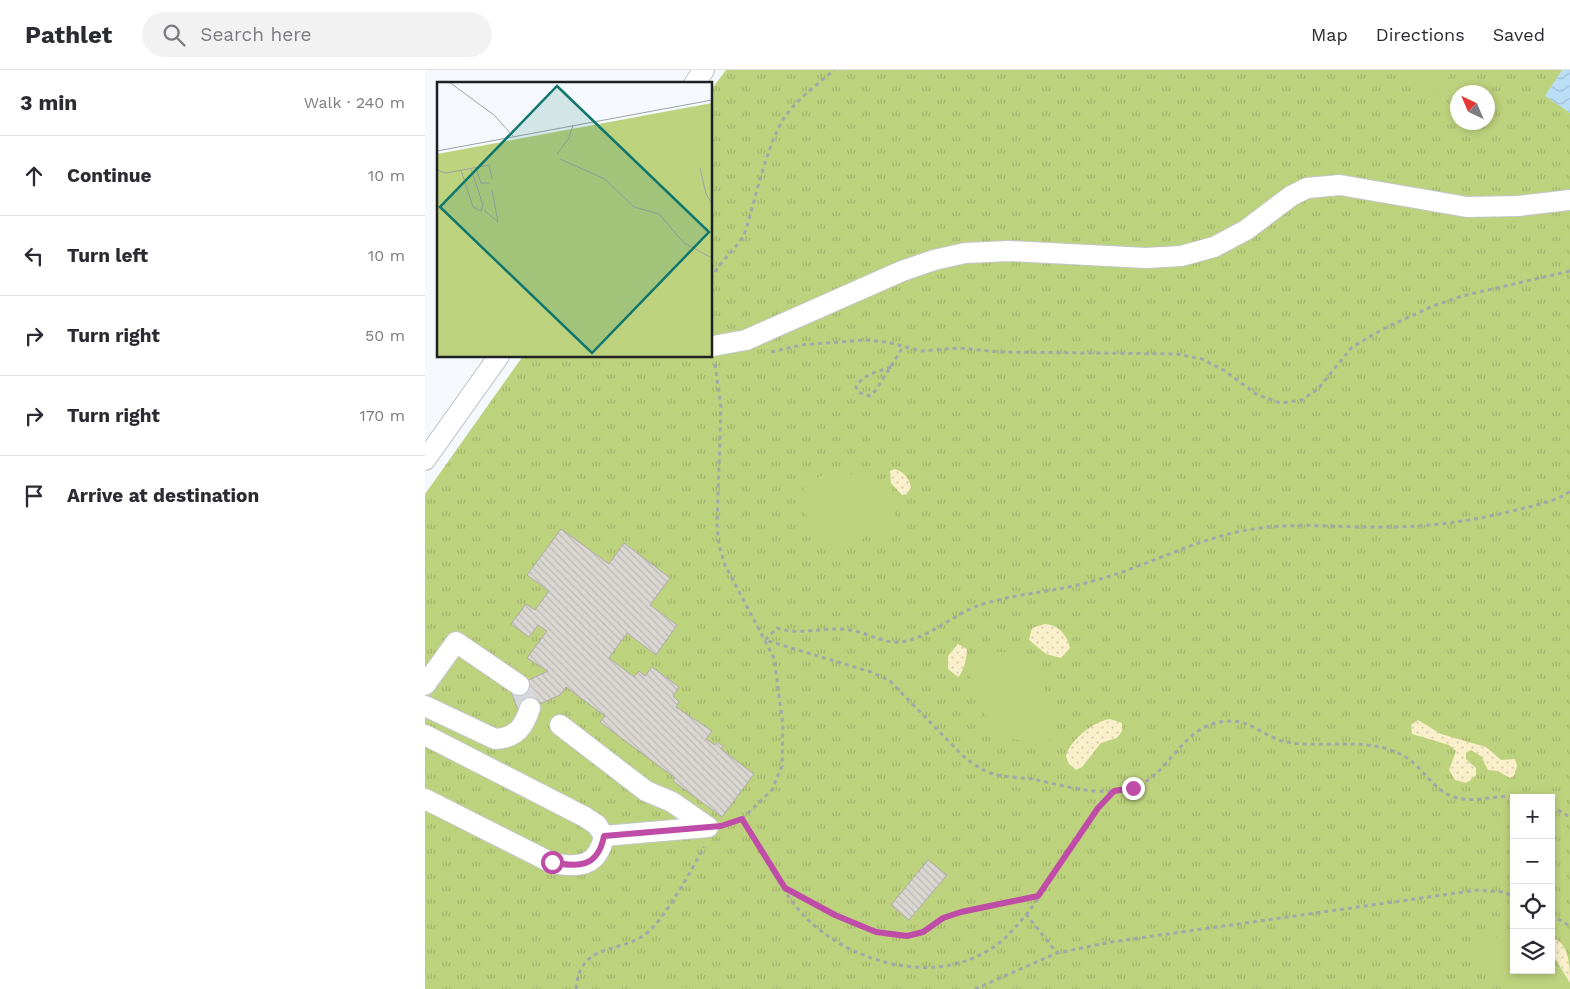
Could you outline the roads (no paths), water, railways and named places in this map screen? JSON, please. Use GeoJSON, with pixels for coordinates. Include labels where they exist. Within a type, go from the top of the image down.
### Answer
{"type":"FeatureCollection","features":[{"type":"Feature","properties":{"kind":"street"},"geometry":{"type":"LineString","coordinates":[[695,82],[704,70]]}},
{"type":"Feature","properties":{"kind":"street"},"geometry":{"type":"LineString","coordinates":[[713,346],[746,340],[902,272],[934,260],[965,254],[1009,251],[1145,258],[1181,256],[1214,247],[1246,230],[1291,196],[1307,188],[1340,185],[1467,208],[1518,206],[1570,200]]}},
{"type":"Feature","properties":{"kind":"street"},"geometry":{"type":"LineString","coordinates":[[425,460],[434,433],[497,358]]}},
{"type":"Feature","properties":{"kind":"street"},"geometry":{"type":"LineString","coordinates":[[425,685],[457,642],[519,685]]}},
{"type":"Feature","properties":{"kind":"street"},"geometry":{"type":"LineString","coordinates":[[425,706],[495,739],[505,738],[522,728],[530,708]]}},
{"type":"Feature","properties":{"kind":"street"},"geometry":{"type":"LineString","coordinates":[[561,725],[646,791],[672,802],[712,827],[604,836]]}},
{"type":"Feature","properties":{"kind":"street"},"geometry":{"type":"LineString","coordinates":[[425,735],[585,817],[597,825],[604,836],[601,849],[594,859],[574,867],[552,862],[425,799]]}},
{"type":"Feature","properties":{"kind":"water"},"geometry":{"type":"Polygon","coordinates":[[[1562,70],[1570,70],[1570,113],[1545,96],[1562,70]]]}},
{"type":"Feature","properties":{"kind":"tunnel"},"geometry":{"type":"LineString","coordinates":[[519,685],[530,708]]}}]}
